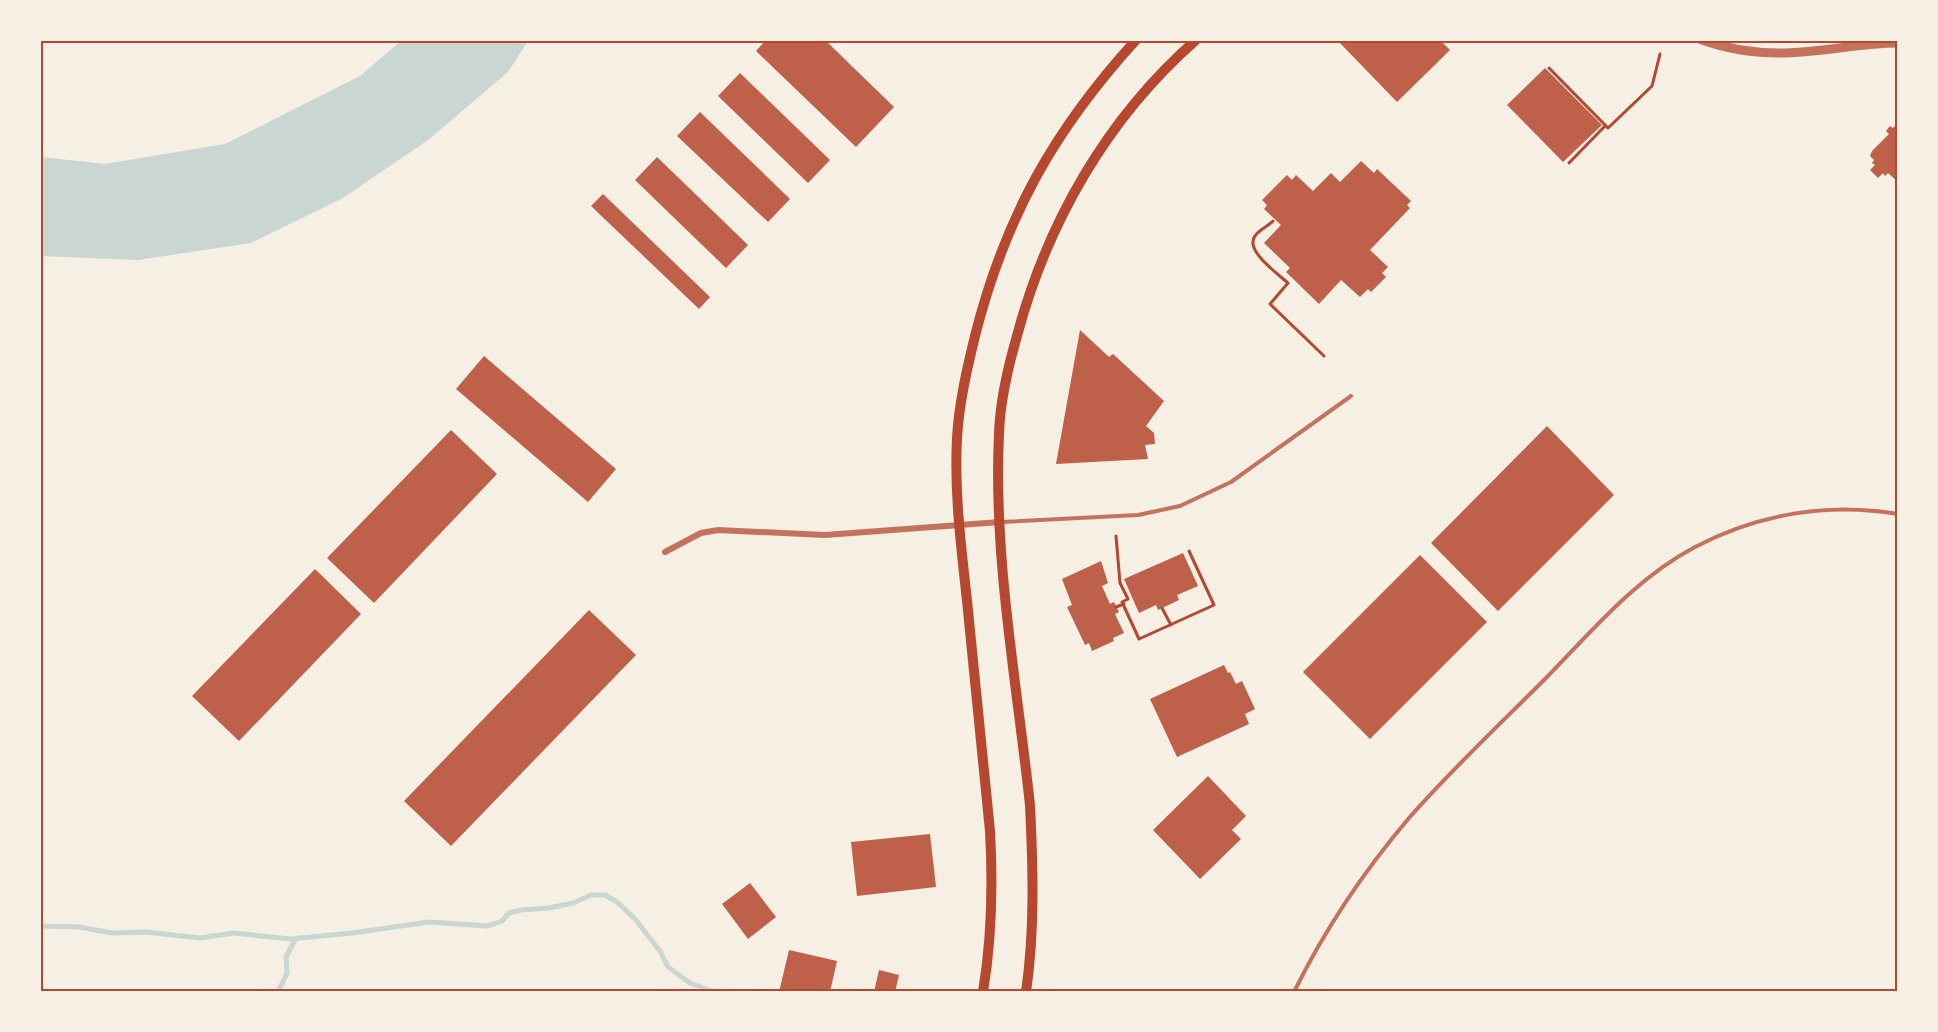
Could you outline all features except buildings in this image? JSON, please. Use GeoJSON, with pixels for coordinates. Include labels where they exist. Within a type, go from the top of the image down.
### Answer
{"type":"FeatureCollection","features":[{"type":"Feature","properties":{"kind":"main road"},"geometry":{"type":"LineString","coordinates":[[983,992],[991,918],[991,842],[956,486],[957,437],[962,396],[981,310],[1011,224],[1052,148],[1094,89],[1136,40]]}},
{"type":"Feature","properties":{"kind":"main road"},"geometry":{"type":"LineString","coordinates":[[1026,992],[1032,914],[1030,805],[1000,522],[999,431],[1004,393],[1023,313],[1055,228],[1101,148],[1126,115],[1176,58],[1196,40]]}},
{"type":"Feature","properties":{"kind":"street"},"geometry":{"type":"LineString","coordinates":[[1702,40],[1744,51],[1782,53],[1898,43]]}},
{"type":"Feature","properties":{"kind":"street"},"geometry":{"type":"LineString","coordinates":[[665,552],[701,533],[718,530],[825,535],[1000,522]]}},
{"type":"Feature","properties":{"kind":"lane"},"geometry":{"type":"LineString","coordinates":[[1000,522],[1138,515],[1180,506],[1231,482],[1351,396]]}},
{"type":"Feature","properties":{"kind":"lane"},"geometry":{"type":"LineString","coordinates":[[1294,992],[1345,902],[1410,817],[1609,614],[1654,572],[1696,547],[1743,525],[1765,518],[1813,510],[1838,509],[1862,509],[1898,514]]}},
{"type":"Feature","properties":{"kind":"path"},"geometry":{"type":"LineString","coordinates":[[1549,68],[1608,128],[1652,86],[1660,54]]}},
{"type":"Feature","properties":{"kind":"path"},"geometry":{"type":"LineString","coordinates":[[1569,163],[1605,126]]}},
{"type":"Feature","properties":{"kind":"path"},"geometry":{"type":"LineString","coordinates":[[1273,221],[1252,241],[1256,254],[1288,283],[1270,304],[1324,356]]}},
{"type":"Feature","properties":{"kind":"path"},"geometry":{"type":"LineString","coordinates":[[1281,277],[1285,273]]}},
{"type":"Feature","properties":{"kind":"path"},"geometry":{"type":"LineString","coordinates":[[1116,536],[1120,583],[1128,599],[1122,602],[1139,639],[1214,605],[1189,551]]}},
{"type":"Feature","properties":{"kind":"path"},"geometry":{"type":"LineString","coordinates":[[1116,607],[1124,604]]}},
{"type":"Feature","properties":{"kind":"path"},"geometry":{"type":"LineString","coordinates":[[1162,608],[1170,625]]}},
{"type":"Feature","properties":{"kind":"shaded area"},"geometry":{"type":"Polygon","coordinates":[[[401,41],[528,41],[508,72],[428,140],[343,198],[251,243],[138,260],[41,256],[41,157],[105,164],[225,144],[360,76],[401,41]]]}},
{"type":"Feature","properties":{"kind":"waterway"},"geometry":{"type":"LineString","coordinates":[[40,926],[80,927],[112,933],[146,932],[200,938],[234,933],[290,939],[429,922],[488,926],[502,921],[509,913],[573,903],[591,895],[605,895],[617,902],[635,919],[660,951],[668,967],[690,983],[714,992]]}},
{"type":"Feature","properties":{"kind":"waterway"},"geometry":{"type":"LineString","coordinates":[[278,992],[287,973],[286,957],[296,938]]}}]}
